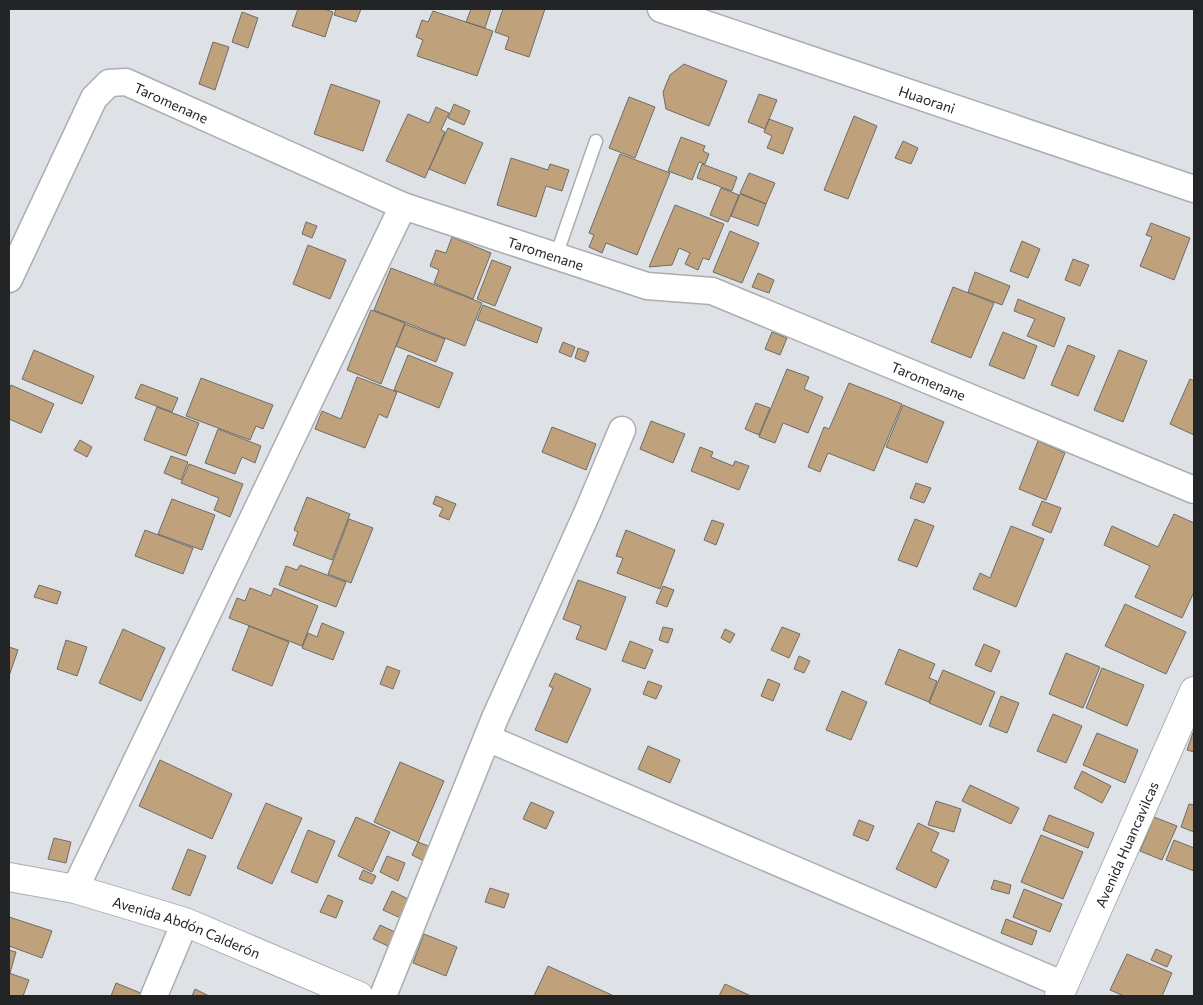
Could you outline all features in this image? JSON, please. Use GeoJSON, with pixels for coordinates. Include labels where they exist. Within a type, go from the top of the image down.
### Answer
{"type":"FeatureCollection","features":[{"type":"Feature","properties":{"kind":"street","name":"Huaorani"},"geometry":{"type":"LineString","coordinates":[[660,9],[1194,189]]}},
{"type":"Feature","properties":{"kind":"street","name":"Taromenane"},"geometry":{"type":"LineString","coordinates":[[9,279],[94,98],[109,83],[126,82],[403,206],[647,286],[712,291],[1194,490]]}},
{"type":"Feature","properties":{"kind":"street"},"geometry":{"type":"LineString","coordinates":[[75,889],[403,206]]}},
{"type":"Feature","properties":{"kind":"street"},"geometry":{"type":"LineString","coordinates":[[383,996],[487,738],[622,430]]}},
{"type":"Feature","properties":{"kind":"street","name":"Avenida Huancavilcas"},"geometry":{"type":"LineString","coordinates":[[1061,990],[1194,691]]}},
{"type":"Feature","properties":{"kind":"street"},"geometry":{"type":"LineString","coordinates":[[487,738],[1061,990]]}},
{"type":"Feature","properties":{"kind":"street","name":"Avenida Abdón Calderón"},"geometry":{"type":"LineString","coordinates":[[9,877],[75,889],[185,922],[359,996]]}},
{"type":"Feature","properties":{"kind":"street"},"geometry":{"type":"LineString","coordinates":[[154,996],[185,922]]}},
{"type":"Feature","properties":{"kind":"lane"},"geometry":{"type":"LineString","coordinates":[[556,256],[596,141]]}},
{"type":"Feature","properties":{"kind":"building"},"geometry":{"type":"Polygon","coordinates":[[[298,9],[324,9],[333,12],[325,37],[292,26],[298,9]]]}},
{"type":"Feature","properties":{"kind":"building"},"geometry":{"type":"Polygon","coordinates":[[[336,9],[361,9],[356,22],[334,15],[336,9]]]}},
{"type":"Feature","properties":{"kind":"building"},"geometry":{"type":"Polygon","coordinates":[[[471,9],[491,9],[485,28],[466,22],[471,9]]]}},
{"type":"Feature","properties":{"kind":"building"},"geometry":{"type":"Polygon","coordinates":[[[503,9],[545,9],[529,57],[505,49],[509,37],[495,32],[503,9]]]}},
{"type":"Feature","properties":{"kind":"building"},"geometry":{"type":"Polygon","coordinates":[[[433,11],[493,31],[477,76],[417,56],[423,40],[416,37],[422,20],[428,22],[433,11]]]}},
{"type":"Feature","properties":{"kind":"building"},"geometry":{"type":"Polygon","coordinates":[[[242,12],[258,18],[248,48],[232,42],[242,12]]]}},
{"type":"Feature","properties":{"kind":"building"},"geometry":{"type":"Polygon","coordinates":[[[213,42],[229,47],[215,90],[199,84],[213,42]]]}},
{"type":"Feature","properties":{"kind":"building"},"geometry":{"type":"Polygon","coordinates":[[[684,64],[727,81],[709,126],[666,109],[663,92],[670,75],[684,64]]]}},
{"type":"Feature","properties":{"kind":"building"},"geometry":{"type":"Polygon","coordinates":[[[331,84],[380,101],[363,151],[314,134],[331,84]]]}},
{"type":"Feature","properties":{"kind":"building"},"geometry":{"type":"Polygon","coordinates":[[[759,94],[777,100],[765,129],[748,122],[759,94]]]}},
{"type":"Feature","properties":{"kind":"building"},"geometry":{"type":"Polygon","coordinates":[[[629,97],[655,107],[635,158],[609,148],[629,97]]]}},
{"type":"Feature","properties":{"kind":"building"},"geometry":{"type":"Polygon","coordinates":[[[454,104],[470,111],[464,125],[448,118],[454,104]]]}},
{"type":"Feature","properties":{"kind":"building"},"geometry":{"type":"Polygon","coordinates":[[[436,107],[449,113],[441,130],[445,132],[425,178],[386,161],[408,114],[429,123],[436,107]]]}},
{"type":"Feature","properties":{"kind":"building"},"geometry":{"type":"Polygon","coordinates":[[[854,116],[877,126],[848,199],[824,190],[854,116]]]}},
{"type":"Feature","properties":{"kind":"building"},"geometry":{"type":"Polygon","coordinates":[[[769,119],[793,128],[783,154],[767,148],[772,136],[764,132],[769,119]]]}},
{"type":"Feature","properties":{"kind":"building"},"geometry":{"type":"Polygon","coordinates":[[[448,128],[483,143],[465,184],[429,169],[448,128]]]}},
{"type":"Feature","properties":{"kind":"building"},"geometry":{"type":"Polygon","coordinates":[[[681,137],[705,146],[703,151],[709,154],[705,164],[699,162],[692,180],[668,171],[681,137]]]}},
{"type":"Feature","properties":{"kind":"building"},"geometry":{"type":"Polygon","coordinates":[[[903,141],[918,148],[911,164],[895,158],[903,141]]]}},
{"type":"Feature","properties":{"kind":"building"},"geometry":{"type":"Polygon","coordinates":[[[620,154],[670,173],[637,255],[606,243],[602,253],[589,247],[594,235],[589,233],[620,154]]]}},
{"type":"Feature","properties":{"kind":"building"},"geometry":{"type":"Polygon","coordinates":[[[511,158],[548,170],[550,164],[569,170],[562,191],[546,186],[536,217],[497,205],[511,158]]]}},
{"type":"Feature","properties":{"kind":"building"},"geometry":{"type":"Polygon","coordinates":[[[702,164],[737,177],[732,191],[697,178],[702,164]]]}},
{"type":"Feature","properties":{"kind":"building"},"geometry":{"type":"Polygon","coordinates":[[[749,173],[775,183],[766,204],[740,193],[749,173]]]}},
{"type":"Feature","properties":{"kind":"building"},"geometry":{"type":"Polygon","coordinates":[[[721,188],[739,195],[728,222],[710,215],[721,188]]]}},
{"type":"Feature","properties":{"kind":"building"},"geometry":{"type":"Polygon","coordinates":[[[740,194],[766,204],[758,226],[731,216],[740,194]]]}},
{"type":"Feature","properties":{"kind":"building"},"geometry":{"type":"Polygon","coordinates":[[[675,205],[724,224],[709,260],[703,258],[698,270],[685,264],[690,253],[679,248],[672,265],[649,267],[675,205]]]}},
{"type":"Feature","properties":{"kind":"building"},"geometry":{"type":"Polygon","coordinates":[[[306,222],[317,226],[312,238],[302,234],[306,222]]]}},
{"type":"Feature","properties":{"kind":"building"},"geometry":{"type":"Polygon","coordinates":[[[1151,223],[1190,238],[1174,280],[1140,266],[1152,237],[1146,235],[1151,223]]]}},
{"type":"Feature","properties":{"kind":"building"},"geometry":{"type":"Polygon","coordinates":[[[730,231],[759,243],[742,283],[713,272],[730,231]]]}},
{"type":"Feature","properties":{"kind":"building"},"geometry":{"type":"Polygon","coordinates":[[[452,237],[491,253],[473,299],[434,283],[439,270],[430,266],[436,250],[446,253],[452,237]]]}},
{"type":"Feature","properties":{"kind":"building"},"geometry":{"type":"Polygon","coordinates":[[[1022,241],[1040,249],[1028,278],[1010,271],[1022,241]]]}},
{"type":"Feature","properties":{"kind":"building"},"geometry":{"type":"Polygon","coordinates":[[[308,245],[346,260],[330,299],[293,284],[308,245]]]}},
{"type":"Feature","properties":{"kind":"building"},"geometry":{"type":"Polygon","coordinates":[[[1073,259],[1089,265],[1080,286],[1065,280],[1073,259]]]}},
{"type":"Feature","properties":{"kind":"building"},"geometry":{"type":"Polygon","coordinates":[[[492,260],[511,267],[495,306],[477,299],[492,260]]]}},
{"type":"Feature","properties":{"kind":"building"},"geometry":{"type":"Polygon","coordinates":[[[391,268],[482,303],[465,346],[374,310],[391,268]]]}},
{"type":"Feature","properties":{"kind":"building"},"geometry":{"type":"Polygon","coordinates":[[[975,272],[1010,286],[1002,305],[968,292],[975,272]]]}},
{"type":"Feature","properties":{"kind":"building"},"geometry":{"type":"Polygon","coordinates":[[[758,273],[774,280],[769,293],[752,287],[758,273]]]}},
{"type":"Feature","properties":{"kind":"building"},"geometry":{"type":"Polygon","coordinates":[[[953,287],[994,303],[971,358],[931,342],[953,287]]]}},
{"type":"Feature","properties":{"kind":"building"},"geometry":{"type":"Polygon","coordinates":[[[1018,299],[1065,318],[1054,347],[1027,336],[1035,319],[1014,311],[1018,299]]]}},
{"type":"Feature","properties":{"kind":"building"},"geometry":{"type":"Polygon","coordinates":[[[483,305],[542,328],[537,343],[477,320],[483,305]]]}},
{"type":"Feature","properties":{"kind":"building"},"geometry":{"type":"Polygon","coordinates":[[[371,310],[405,323],[381,384],[347,370],[371,310]]]}},
{"type":"Feature","properties":{"kind":"building"},"geometry":{"type":"Polygon","coordinates":[[[405,324],[445,339],[436,362],[396,346],[405,324]]]}},
{"type":"Feature","properties":{"kind":"building"},"geometry":{"type":"Polygon","coordinates":[[[772,332],[787,338],[780,355],[765,349],[772,332]]]}},
{"type":"Feature","properties":{"kind":"building"},"geometry":{"type":"Polygon","coordinates":[[[1003,332],[1037,346],[1024,379],[989,365],[1003,332]]]}},
{"type":"Feature","properties":{"kind":"building"},"geometry":{"type":"Polygon","coordinates":[[[563,342],[575,347],[571,357],[559,352],[563,342]]]}},
{"type":"Feature","properties":{"kind":"building"},"geometry":{"type":"Polygon","coordinates":[[[1068,345],[1095,356],[1078,396],[1051,385],[1068,345]]]}},
{"type":"Feature","properties":{"kind":"building"},"geometry":{"type":"Polygon","coordinates":[[[578,348],[589,352],[585,362],[575,358],[578,348]]]}},
{"type":"Feature","properties":{"kind":"building"},"geometry":{"type":"Polygon","coordinates":[[[34,350],[94,376],[82,404],[22,379],[34,350]]]}},
{"type":"Feature","properties":{"kind":"building"},"geometry":{"type":"Polygon","coordinates":[[[1119,350],[1147,361],[1123,422],[1094,410],[1119,350]]]}},
{"type":"Feature","properties":{"kind":"building"},"geometry":{"type":"Polygon","coordinates":[[[408,355],[453,373],[439,408],[394,390],[408,355]]]}},
{"type":"Feature","properties":{"kind":"building"},"geometry":{"type":"Polygon","coordinates":[[[787,369],[809,377],[804,389],[823,397],[808,433],[783,423],[775,443],[759,437],[787,369]]]}},
{"type":"Feature","properties":{"kind":"building"},"geometry":{"type":"Polygon","coordinates":[[[357,377],[397,392],[387,418],[379,414],[365,448],[315,429],[322,411],[341,419],[357,377]]]}},
{"type":"Feature","properties":{"kind":"building"},"geometry":{"type":"Polygon","coordinates":[[[201,378],[273,405],[263,429],[256,426],[250,440],[186,416],[201,378]]]}},
{"type":"Feature","properties":{"kind":"building"},"geometry":{"type":"Polygon","coordinates":[[[1190,379],[1194,381],[1194,435],[1170,424],[1190,379]]]}},
{"type":"Feature","properties":{"kind":"building"},"geometry":{"type":"Polygon","coordinates":[[[849,383],[902,404],[874,471],[828,453],[820,472],[808,467],[824,427],[829,429],[849,383]]]}},
{"type":"Feature","properties":{"kind":"building"},"geometry":{"type":"Polygon","coordinates":[[[141,384],[178,398],[172,412],[135,398],[141,384]]]}},
{"type":"Feature","properties":{"kind":"building"},"geometry":{"type":"Polygon","coordinates":[[[11,385],[54,404],[41,433],[9,419],[9,391],[11,385]]]}},
{"type":"Feature","properties":{"kind":"building"},"geometry":{"type":"Polygon","coordinates":[[[756,403],[770,408],[759,435],[745,429],[756,403]]]}},
{"type":"Feature","properties":{"kind":"building"},"geometry":{"type":"Polygon","coordinates":[[[903,405],[944,422],[927,463],[886,447],[903,405]]]}},
{"type":"Feature","properties":{"kind":"building"},"geometry":{"type":"Polygon","coordinates":[[[157,407],[199,423],[186,456],[144,440],[157,407]]]}},
{"type":"Feature","properties":{"kind":"building"},"geometry":{"type":"Polygon","coordinates":[[[651,421],[685,434],[673,463],[640,449],[651,421]]]}},
{"type":"Feature","properties":{"kind":"building"},"geometry":{"type":"Polygon","coordinates":[[[552,427],[596,444],[586,470],[542,452],[552,427]]]}},
{"type":"Feature","properties":{"kind":"building"},"geometry":{"type":"Polygon","coordinates":[[[218,429],[261,446],[255,463],[242,457],[235,474],[205,463],[218,429]]]}},
{"type":"Feature","properties":{"kind":"building"},"geometry":{"type":"Polygon","coordinates":[[[80,440],[92,447],[87,457],[74,450],[80,440]]]}},
{"type":"Feature","properties":{"kind":"building"},"geometry":{"type":"Polygon","coordinates":[[[1038,441],[1065,453],[1046,500],[1019,489],[1038,441]]]}},
{"type":"Feature","properties":{"kind":"building"},"geometry":{"type":"Polygon","coordinates":[[[700,447],[713,452],[711,457],[733,466],[735,461],[749,466],[739,490],[691,471],[700,447]]]}},
{"type":"Feature","properties":{"kind":"building"},"geometry":{"type":"Polygon","coordinates":[[[171,456],[188,462],[181,480],[164,473],[171,456]]]}},
{"type":"Feature","properties":{"kind":"building"},"geometry":{"type":"Polygon","coordinates":[[[189,464],[243,484],[230,517],[214,510],[219,498],[181,483],[189,464]]]}},
{"type":"Feature","properties":{"kind":"building"},"geometry":{"type":"Polygon","coordinates":[[[916,483],[931,488],[924,503],[910,498],[916,483]]]}},
{"type":"Feature","properties":{"kind":"building"},"geometry":{"type":"Polygon","coordinates":[[[436,496],[456,504],[449,520],[439,516],[443,508],[433,504],[436,496]]]}},
{"type":"Feature","properties":{"kind":"building"},"geometry":{"type":"Polygon","coordinates":[[[307,497],[350,514],[332,560],[293,545],[298,532],[294,530],[307,497]]]}},
{"type":"Feature","properties":{"kind":"building"},"geometry":{"type":"Polygon","coordinates":[[[172,499],[215,515],[202,550],[158,534],[172,499]]]}},
{"type":"Feature","properties":{"kind":"building"},"geometry":{"type":"Polygon","coordinates":[[[1042,501],[1061,508],[1051,533],[1032,525],[1042,501]]]}},
{"type":"Feature","properties":{"kind":"building"},"geometry":{"type":"Polygon","coordinates":[[[1174,514],[1194,523],[1194,592],[1182,618],[1135,597],[1150,566],[1104,545],[1112,526],[1158,547],[1174,514]]]}},
{"type":"Feature","properties":{"kind":"building"},"geometry":{"type":"Polygon","coordinates":[[[349,519],[373,528],[351,583],[328,574],[349,519]]]}},
{"type":"Feature","properties":{"kind":"building"},"geometry":{"type":"Polygon","coordinates":[[[915,519],[934,526],[917,567],[898,560],[915,519]]]}},
{"type":"Feature","properties":{"kind":"building"},"geometry":{"type":"Polygon","coordinates":[[[712,520],[724,524],[716,545],[704,540],[712,520]]]}},
{"type":"Feature","properties":{"kind":"building"},"geometry":{"type":"Polygon","coordinates":[[[1011,526],[1044,539],[1016,607],[973,589],[980,573],[990,578],[1011,526]]]}},
{"type":"Feature","properties":{"kind":"building"},"geometry":{"type":"Polygon","coordinates":[[[145,530],[193,548],[183,574],[135,556],[145,530]]]}},
{"type":"Feature","properties":{"kind":"building"},"geometry":{"type":"Polygon","coordinates":[[[626,530],[675,550],[660,589],[617,573],[623,558],[616,556],[626,530]]]}},
{"type":"Feature","properties":{"kind":"building"},"geometry":{"type":"Polygon","coordinates":[[[300,565],[346,582],[336,607],[279,585],[286,566],[297,570],[300,565]]]}},
{"type":"Feature","properties":{"kind":"building"},"geometry":{"type":"Polygon","coordinates":[[[578,580],[626,597],[606,650],[576,639],[581,626],[563,619],[578,580]]]}},
{"type":"Feature","properties":{"kind":"building"},"geometry":{"type":"Polygon","coordinates":[[[39,585],[61,592],[57,604],[34,597],[39,585]]]}},
{"type":"Feature","properties":{"kind":"building"},"geometry":{"type":"Polygon","coordinates":[[[663,586],[674,590],[667,607],[656,603],[663,586]]]}},
{"type":"Feature","properties":{"kind":"building"},"geometry":{"type":"Polygon","coordinates":[[[250,588],[271,596],[274,588],[318,606],[302,646],[229,618],[237,598],[245,601],[250,588]]]}},
{"type":"Feature","properties":{"kind":"building"},"geometry":{"type":"Polygon","coordinates":[[[1125,604],[1186,632],[1166,674],[1105,646],[1125,604]]]}},
{"type":"Feature","properties":{"kind":"building"},"geometry":{"type":"Polygon","coordinates":[[[322,623],[344,632],[333,660],[302,648],[308,633],[317,637],[322,623]]]}},
{"type":"Feature","properties":{"kind":"building"},"geometry":{"type":"Polygon","coordinates":[[[249,626],[289,642],[272,686],[232,670],[249,626]]]}},
{"type":"Feature","properties":{"kind":"building"},"geometry":{"type":"Polygon","coordinates":[[[663,627],[673,629],[668,643],[659,640],[663,627]]]}},
{"type":"Feature","properties":{"kind":"building"},"geometry":{"type":"Polygon","coordinates":[[[782,627],[800,634],[789,658],[771,650],[782,627]]]}},
{"type":"Feature","properties":{"kind":"building"},"geometry":{"type":"Polygon","coordinates":[[[123,629],[165,648],[141,701],[99,683],[123,629]]]}},
{"type":"Feature","properties":{"kind":"building"},"geometry":{"type":"Polygon","coordinates":[[[725,629],[735,634],[730,643],[721,638],[725,629]]]}},
{"type":"Feature","properties":{"kind":"building"},"geometry":{"type":"Polygon","coordinates":[[[66,640],[87,647],[77,676],[57,669],[66,640]]]}},
{"type":"Feature","properties":{"kind":"building"},"geometry":{"type":"Polygon","coordinates":[[[630,641],[653,650],[645,669],[622,661],[630,641]]]}},
{"type":"Feature","properties":{"kind":"building"},"geometry":{"type":"Polygon","coordinates":[[[984,644],[1000,651],[991,672],[975,665],[984,644]]]}},
{"type":"Feature","properties":{"kind":"building"},"geometry":{"type":"Polygon","coordinates":[[[9,647],[18,650],[9,676],[9,647]]]}},
{"type":"Feature","properties":{"kind":"building"},"geometry":{"type":"Polygon","coordinates":[[[899,649],[935,664],[929,678],[937,681],[929,702],[885,684],[899,649]]]}},
{"type":"Feature","properties":{"kind":"building"},"geometry":{"type":"Polygon","coordinates":[[[1066,653],[1100,667],[1083,708],[1049,694],[1066,653]]]}},
{"type":"Feature","properties":{"kind":"building"},"geometry":{"type":"Polygon","coordinates":[[[799,656],[810,661],[804,673],[794,669],[799,656]]]}},
{"type":"Feature","properties":{"kind":"building"},"geometry":{"type":"Polygon","coordinates":[[[387,666],[400,671],[393,689],[380,684],[387,666]]]}},
{"type":"Feature","properties":{"kind":"building"},"geometry":{"type":"Polygon","coordinates":[[[1102,668],[1144,685],[1127,726],[1086,708],[1102,668]]]}},
{"type":"Feature","properties":{"kind":"building"},"geometry":{"type":"Polygon","coordinates":[[[943,670],[995,692],[981,725],[929,703],[943,670]]]}},
{"type":"Feature","properties":{"kind":"building"},"geometry":{"type":"Polygon","coordinates":[[[555,673],[591,689],[567,743],[535,730],[553,688],[549,686],[555,673]]]}},
{"type":"Feature","properties":{"kind":"building"},"geometry":{"type":"Polygon","coordinates":[[[768,679],[780,684],[773,701],[761,696],[768,679]]]}},
{"type":"Feature","properties":{"kind":"building"},"geometry":{"type":"Polygon","coordinates":[[[648,681],[662,686],[656,699],[643,694],[648,681]]]}},
{"type":"Feature","properties":{"kind":"building"},"geometry":{"type":"Polygon","coordinates":[[[842,691],[867,702],[851,740],[826,730],[842,691]]]}},
{"type":"Feature","properties":{"kind":"building"},"geometry":{"type":"Polygon","coordinates":[[[1001,696],[1019,703],[1007,733],[989,726],[1001,696]]]}},
{"type":"Feature","properties":{"kind":"building"},"geometry":{"type":"Polygon","coordinates":[[[1053,714],[1082,726],[1066,763],[1037,751],[1053,714]]]}},
{"type":"Feature","properties":{"kind":"building"},"geometry":{"type":"Polygon","coordinates":[[[1194,730],[1194,752],[1187,750],[1194,730]]]}},
{"type":"Feature","properties":{"kind":"building"},"geometry":{"type":"Polygon","coordinates":[[[1097,733],[1138,750],[1125,783],[1083,765],[1097,733]]]}},
{"type":"Feature","properties":{"kind":"building"},"geometry":{"type":"Polygon","coordinates":[[[648,746],[680,760],[670,783],[638,769],[648,746]]]}},
{"type":"Feature","properties":{"kind":"building"},"geometry":{"type":"Polygon","coordinates":[[[160,760],[232,794],[212,839],[139,806],[160,760]]]}},
{"type":"Feature","properties":{"kind":"building"},"geometry":{"type":"Polygon","coordinates":[[[400,762],[444,781],[418,842],[374,822],[400,762]]]}},
{"type":"Feature","properties":{"kind":"building"},"geometry":{"type":"Polygon","coordinates":[[[1082,771],[1111,786],[1102,803],[1074,788],[1082,771]]]}},
{"type":"Feature","properties":{"kind":"building"},"geometry":{"type":"Polygon","coordinates":[[[970,785],[1019,808],[1011,824],[962,801],[970,785]]]}},
{"type":"Feature","properties":{"kind":"building"},"geometry":{"type":"Polygon","coordinates":[[[936,801],[961,809],[954,832],[928,825],[936,801]]]}},
{"type":"Feature","properties":{"kind":"building"},"geometry":{"type":"Polygon","coordinates":[[[531,802],[554,812],[546,829],[523,819],[531,802]]]}},
{"type":"Feature","properties":{"kind":"building"},"geometry":{"type":"Polygon","coordinates":[[[266,803],[302,818],[272,884],[237,868],[266,803]]]}},
{"type":"Feature","properties":{"kind":"building"},"geometry":{"type":"Polygon","coordinates":[[[1189,804],[1194,805],[1194,832],[1181,827],[1189,804]]]}},
{"type":"Feature","properties":{"kind":"building"},"geometry":{"type":"Polygon","coordinates":[[[1049,815],[1094,833],[1088,848],[1043,830],[1049,815]]]}},
{"type":"Feature","properties":{"kind":"building"},"geometry":{"type":"Polygon","coordinates":[[[356,817],[390,832],[372,872],[338,856],[356,817]]]}},
{"type":"Feature","properties":{"kind":"building"},"geometry":{"type":"Polygon","coordinates":[[[1154,817],[1177,826],[1162,860],[1140,851],[1154,817]]]}},
{"type":"Feature","properties":{"kind":"building"},"geometry":{"type":"Polygon","coordinates":[[[859,820],[874,826],[868,841],[853,835],[859,820]]]}},
{"type":"Feature","properties":{"kind":"building"},"geometry":{"type":"Polygon","coordinates":[[[918,823],[939,833],[931,851],[949,860],[936,888],[896,869],[918,823]]]}},
{"type":"Feature","properties":{"kind":"building"},"geometry":{"type":"Polygon","coordinates":[[[308,830],[335,841],[317,883],[291,872],[308,830]]]}},
{"type":"Feature","properties":{"kind":"building"},"geometry":{"type":"Polygon","coordinates":[[[1041,835],[1083,852],[1063,899],[1021,882],[1041,835]]]}},
{"type":"Feature","properties":{"kind":"building"},"geometry":{"type":"Polygon","coordinates":[[[54,838],[71,842],[66,863],[48,859],[54,838]]]}},
{"type":"Feature","properties":{"kind":"building"},"geometry":{"type":"Polygon","coordinates":[[[1174,840],[1194,848],[1194,871],[1166,860],[1174,840]]]}},
{"type":"Feature","properties":{"kind":"building"},"geometry":{"type":"Polygon","coordinates":[[[418,842],[433,848],[426,862],[412,855],[418,842]]]}},
{"type":"Feature","properties":{"kind":"building"},"geometry":{"type":"Polygon","coordinates":[[[188,849],[206,856],[190,896],[172,889],[188,849]]]}},
{"type":"Feature","properties":{"kind":"building"},"geometry":{"type":"Polygon","coordinates":[[[387,856],[405,863],[398,881],[380,872],[387,856]]]}},
{"type":"Feature","properties":{"kind":"building"},"geometry":{"type":"Polygon","coordinates":[[[363,870],[376,876],[372,884],[359,879],[363,870]]]}},
{"type":"Feature","properties":{"kind":"building"},"geometry":{"type":"Polygon","coordinates":[[[994,880],[1011,885],[1009,894],[991,889],[994,880]]]}},
{"type":"Feature","properties":{"kind":"building"},"geometry":{"type":"Polygon","coordinates":[[[490,888],[509,894],[504,908],[485,902],[490,888]]]}},
{"type":"Feature","properties":{"kind":"building"},"geometry":{"type":"Polygon","coordinates":[[[1024,889],[1062,904],[1050,932],[1013,917],[1024,889]]]}},
{"type":"Feature","properties":{"kind":"building"},"geometry":{"type":"Polygon","coordinates":[[[392,891],[414,902],[405,920],[383,910],[392,891]]]}},
{"type":"Feature","properties":{"kind":"building"},"geometry":{"type":"Polygon","coordinates":[[[328,895],[343,901],[336,918],[320,912],[328,895]]]}},
{"type":"Feature","properties":{"kind":"building"},"geometry":{"type":"Polygon","coordinates":[[[9,917],[52,931],[42,958],[9,946],[9,917]]]}},
{"type":"Feature","properties":{"kind":"building"},"geometry":{"type":"Polygon","coordinates":[[[1006,919],[1037,931],[1032,945],[1001,933],[1006,919]]]}},
{"type":"Feature","properties":{"kind":"building"},"geometry":{"type":"Polygon","coordinates":[[[380,925],[399,934],[392,948],[373,939],[380,925]]]}},
{"type":"Feature","properties":{"kind":"building"},"geometry":{"type":"Polygon","coordinates":[[[424,934],[457,947],[446,976],[413,963],[424,934]]]}},
{"type":"Feature","properties":{"kind":"building"},"geometry":{"type":"Polygon","coordinates":[[[1156,949],[1172,956],[1167,967],[1151,960],[1156,949]]]}},
{"type":"Feature","properties":{"kind":"building"},"geometry":{"type":"Polygon","coordinates":[[[9,950],[16,952],[10,973],[9,973],[9,950]]]}},
{"type":"Feature","properties":{"kind":"building"},"geometry":{"type":"Polygon","coordinates":[[[1127,954],[1172,973],[1162,996],[1124,996],[1110,990],[1127,954]]]}},
{"type":"Feature","properties":{"kind":"building"},"geometry":{"type":"Polygon","coordinates":[[[548,966],[614,996],[534,996],[548,966]]]}},
{"type":"Feature","properties":{"kind":"building"},"geometry":{"type":"Polygon","coordinates":[[[9,973],[29,980],[23,996],[9,996],[9,973]]]}},
{"type":"Feature","properties":{"kind":"building"},"geometry":{"type":"Polygon","coordinates":[[[116,983],[148,996],[111,996],[116,983]]]}},
{"type":"Feature","properties":{"kind":"building"},"geometry":{"type":"Polygon","coordinates":[[[725,984],[751,996],[719,996],[725,984]]]}},
{"type":"Feature","properties":{"kind":"building"},"geometry":{"type":"Polygon","coordinates":[[[195,989],[209,996],[192,996],[195,989]]]}}]}
